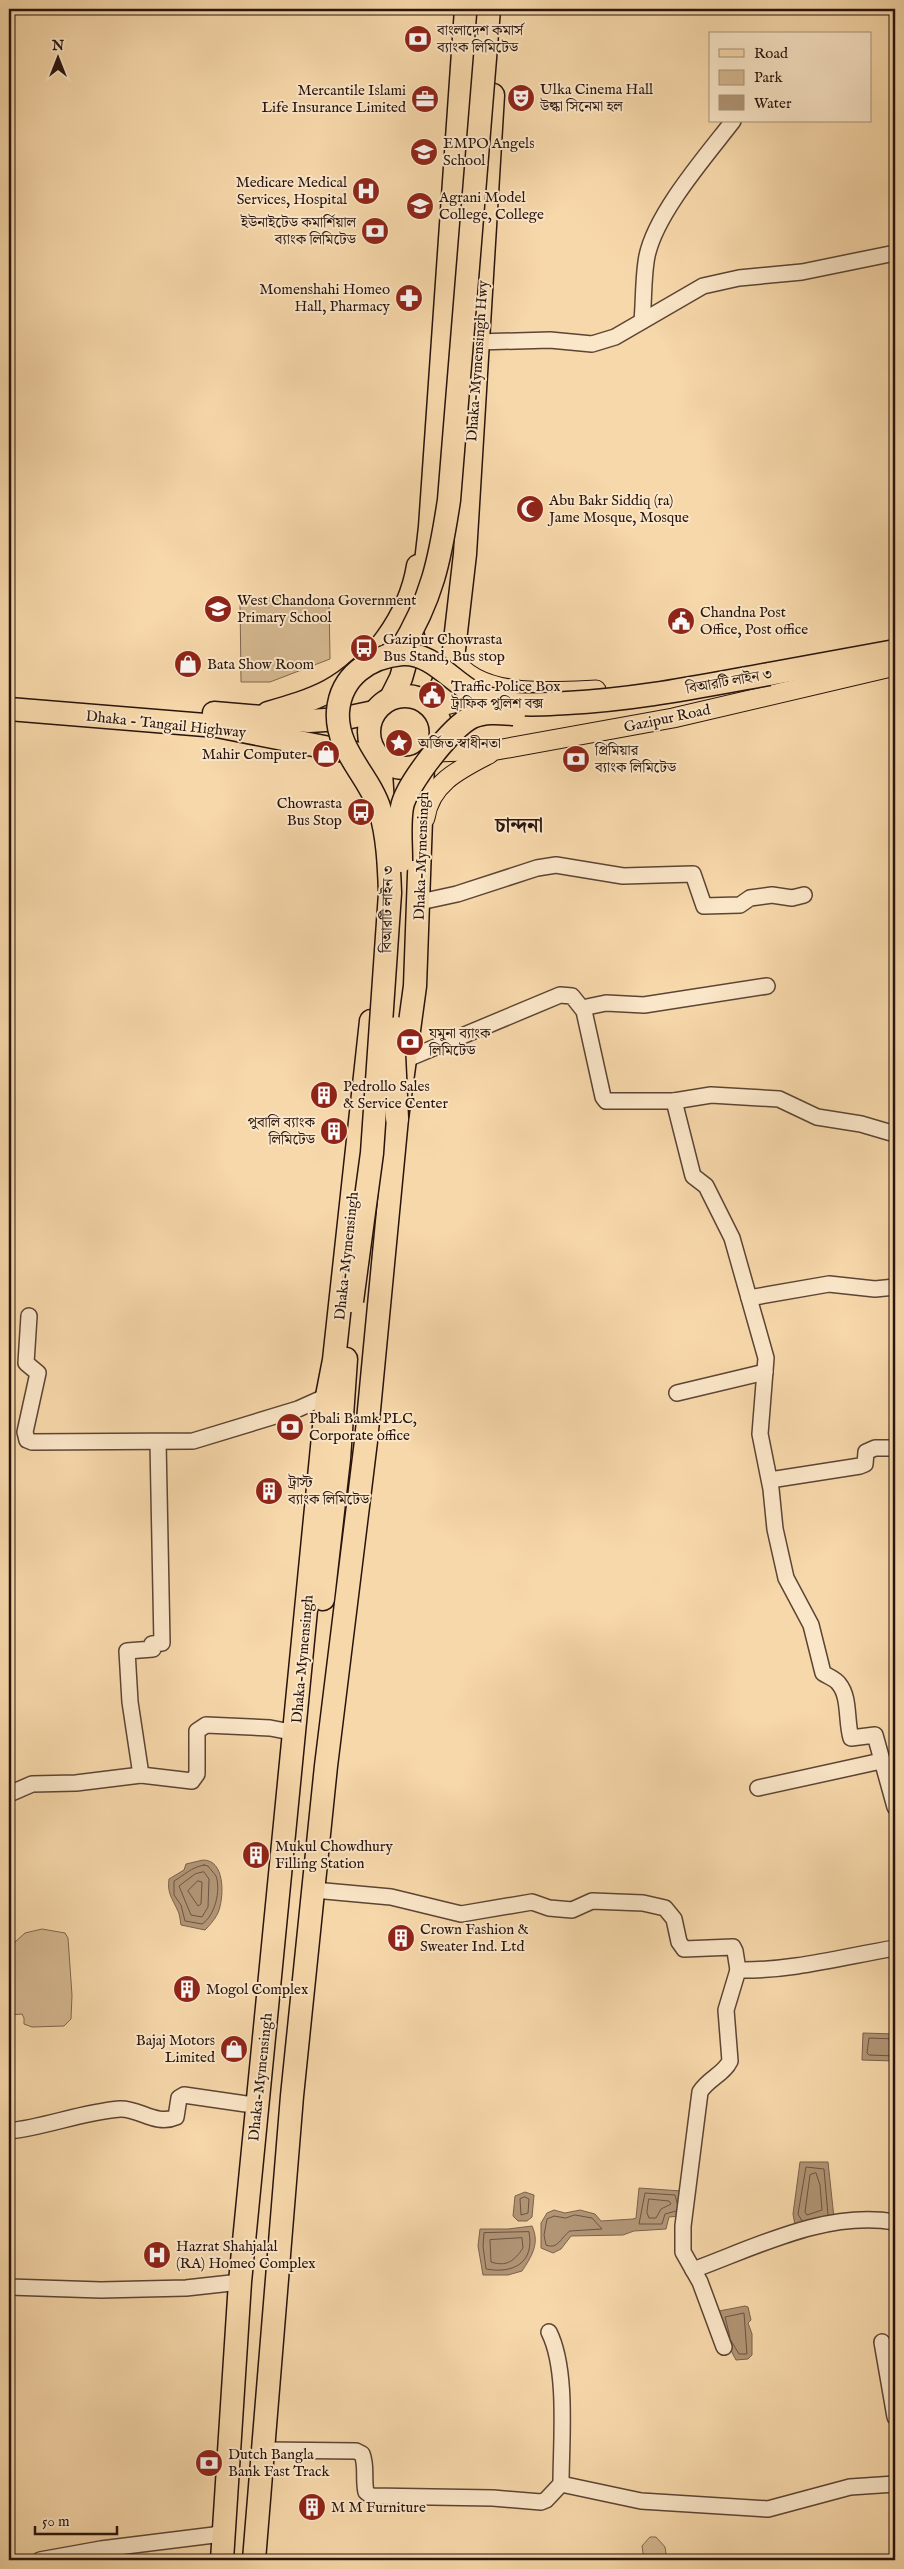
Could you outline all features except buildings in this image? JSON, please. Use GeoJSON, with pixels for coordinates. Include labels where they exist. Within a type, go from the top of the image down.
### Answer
{"type":"FeatureCollection","features":[{"type":"Feature","properties":{"kind":"highway"},"geometry":{"type":"LineString","coordinates":[[383,705],[402,678],[425,580],[466,9]]}},
{"type":"Feature","properties":{"kind":"highway"},"geometry":{"type":"LineString","coordinates":[[383,657],[400,651],[412,632],[426,605],[442,548],[449,500],[489,9]]}},
{"type":"Feature","properties":{"kind":"highway","name":"Dhaka-Mymensingh Hwy"},"geometry":{"type":"LineString","coordinates":[[433,708],[453,658],[465,554],[497,9]]}},
{"type":"Feature","properties":{"kind":"highway"},"geometry":{"type":"LineString","coordinates":[[257,716],[299,704],[330,691],[357,672],[381,647],[407,602],[417,573],[421,546],[430,528]]}},
{"type":"Feature","properties":{"kind":"highway","name":"বিআরটি লাইন ৩"},"geometry":{"type":"LineString","coordinates":[[397,1118],[394,1054],[402,915],[402,806],[421,771],[452,732],[474,716],[486,713],[522,714],[648,706],[895,651]]}},
{"type":"Feature","properties":{"kind":"highway","name":"বিআরটি লাইন ৩"},"geometry":{"type":"LineString","coordinates":[[349,1324],[372,1153],[390,893],[388,855],[380,810],[373,793],[344,745],[338,712],[342,694],[349,680],[358,669],[383,657],[405,654],[425,660],[443,669],[474,692],[509,703],[583,702],[648,696],[895,660]]}},
{"type":"Feature","properties":{"kind":"highway"},"geometry":{"type":"LineString","coordinates":[[383,705],[402,695],[414,696],[425,701],[433,708]]}},
{"type":"Feature","properties":{"kind":"highway","name":"Dhaka - Tangail Highway"},"geometry":{"type":"LineString","coordinates":[[9,696],[309,721],[341,719],[383,705]]}},
{"type":"Feature","properties":{"kind":"highway","name":"Dhaka-Mymensingh"},"geometry":{"type":"LineString","coordinates":[[222,2560],[240,2282],[257,2104],[296,1733],[327,1396],[334,1360],[384,907],[386,862],[380,758],[370,741],[370,721],[383,705]]}},
{"type":"Feature","properties":{"kind":"highway","name":"Dhaka-Mymensingh"},"geometry":{"type":"LineString","coordinates":[[254,2560],[292,2096],[326,1766],[366,1442],[397,1118],[416,986],[421,844],[429,758],[440,742],[442,730],[433,708]]}},
{"type":"Feature","properties":{"kind":"highway","name":"Dhaka - Tangail Highway"},"geometry":{"type":"LineString","coordinates":[[9,709],[217,726],[380,758]]}},
{"type":"Feature","properties":{"kind":"highway"},"geometry":{"type":"LineString","coordinates":[[380,758],[390,765],[401,768],[429,758]]}},
{"type":"Feature","properties":{"kind":"highway"},"geometry":{"type":"LineString","coordinates":[[334,1360],[349,1324]]}},
{"type":"Feature","properties":{"kind":"highway"},"geometry":{"type":"LineString","coordinates":[[233,2560],[251,2297],[289,1903],[339,1459],[349,1324]]}},
{"type":"Feature","properties":{"kind":"main road"},"geometry":{"type":"LineString","coordinates":[[453,658],[464,672],[486,683],[519,690],[562,692],[659,686],[895,640]]}},
{"type":"Feature","properties":{"kind":"main road","name":"Gazipur Road"},"geometry":{"type":"LineString","coordinates":[[429,758],[496,750],[673,718],[895,666]]}},
{"type":"Feature","properties":{"kind":"main road"},"geometry":{"type":"LineString","coordinates":[[433,708],[491,694],[519,690]]}},
{"type":"Feature","properties":{"kind":"main road"},"geometry":{"type":"LineString","coordinates":[[421,844],[427,805],[434,794],[447,778],[462,766],[496,750]]}},
{"type":"Feature","properties":{"kind":"street"},"geometry":{"type":"LineString","coordinates":[[642,321],[647,255],[663,218],[680,190],[732,122]]}},
{"type":"Feature","properties":{"kind":"street"},"geometry":{"type":"LineString","coordinates":[[478,342],[550,340],[592,344],[615,337],[703,286],[739,278],[802,272],[895,253]]}},
{"type":"Feature","properties":{"kind":"street"},"geometry":{"type":"LineString","coordinates":[[420,902],[472,890],[537,868],[556,865],[623,876],[693,874],[704,906],[740,905],[750,898],[772,895],[792,898],[804,895]]}},
{"type":"Feature","properties":{"kind":"street"},"geometry":{"type":"LineString","coordinates":[[582,1008],[606,1003],[644,1005],[767,986]]}},
{"type":"Feature","properties":{"kind":"street"},"geometry":{"type":"LineString","coordinates":[[407,1059],[560,995],[572,996],[584,1011],[603,1097],[606,1101],[674,1101],[712,1095],[780,1099],[817,1117],[861,1124],[895,1134]]}},
{"type":"Feature","properties":{"kind":"street"},"geometry":{"type":"LineString","coordinates":[[674,1101],[693,1176],[706,1186],[724,1218],[732,1238],[766,1358],[760,1434],[770,1480],[776,1529],[786,1578],[811,1625],[822,1673],[839,1683],[845,1696],[847,1725],[851,1738],[874,1735],[895,1807]]}},
{"type":"Feature","properties":{"kind":"street"},"geometry":{"type":"LineString","coordinates":[[749,1298],[828,1284],[875,1289],[895,1288]]}},
{"type":"Feature","properties":{"kind":"street"},"geometry":{"type":"LineString","coordinates":[[29,1316],[26,1363],[38,1373],[25,1432],[27,1440],[32,1442],[193,1441],[298,1409],[327,1396]]}},
{"type":"Feature","properties":{"kind":"street"},"geometry":{"type":"LineString","coordinates":[[677,1393],[765,1372]]}},
{"type":"Feature","properties":{"kind":"street"},"geometry":{"type":"LineString","coordinates":[[141,1775],[130,1702],[127,1651],[153,1648],[152,1644],[162,1643],[158,1442]]}},
{"type":"Feature","properties":{"kind":"street"},"geometry":{"type":"LineString","coordinates":[[770,1480],[860,1466],[865,1464],[866,1452],[875,1448],[895,1448]]}},
{"type":"Feature","properties":{"kind":"street"},"geometry":{"type":"LineString","coordinates":[[9,1794],[32,1784],[76,1783],[141,1775],[192,1781],[196,1774],[197,1731],[206,1725],[270,1728],[296,1733]]}},
{"type":"Feature","properties":{"kind":"street"},"geometry":{"type":"LineString","coordinates":[[758,1788],[881,1761]]}},
{"type":"Feature","properties":{"kind":"street"},"geometry":{"type":"LineString","coordinates":[[314,1890],[391,1897],[461,1914],[532,1902],[548,1908],[572,1910],[592,1901],[643,1903],[665,1908],[674,1919],[679,1942],[684,1949],[733,1947],[736,1952],[738,1970],[726,2010],[730,2061],[727,2067],[706,2083],[700,2092],[683,2226],[683,2252],[700,2282],[724,2347]]}},
{"type":"Feature","properties":{"kind":"street"},"geometry":{"type":"LineString","coordinates":[[738,1970],[766,1971],[895,1948]]}},
{"type":"Feature","properties":{"kind":"street"},"geometry":{"type":"LineString","coordinates":[[9,2131],[30,2129],[70,2118],[120,2109],[132,2109],[146,2116],[170,2120],[176,2117],[179,2098],[184,2095],[257,2104]]}},
{"type":"Feature","properties":{"kind":"street"},"geometry":{"type":"LineString","coordinates":[[693,2270],[760,2243],[839,2222],[866,2220],[895,2222]]}},
{"type":"Feature","properties":{"kind":"street"},"geometry":{"type":"LineString","coordinates":[[9,2288],[167,2289],[240,2282]]}},
{"type":"Feature","properties":{"kind":"street"},"geometry":{"type":"LineString","coordinates":[[264,2450],[356,2451],[362,2454],[366,2461],[365,2486],[366,2492],[371,2496],[493,2498],[541,2502],[546,2500],[560,2484],[562,2399],[556,2345],[549,2332]]}},
{"type":"Feature","properties":{"kind":"street"},"geometry":{"type":"LineString","coordinates":[[882,2342],[895,2417]]}},
{"type":"Feature","properties":{"kind":"street"},"geometry":{"type":"LineString","coordinates":[[560,2484],[641,2501],[768,2509],[850,2487],[895,2484]]}},
{"type":"Feature","properties":{"kind":"street"},"geometry":{"type":"LineString","coordinates":[[40,2560],[101,2549],[214,2535],[225,2529]]}},
{"type":"Feature","properties":{"kind":"green space"},"geometry":{"type":"Polygon","coordinates":[[[240,598],[329,598],[330,659],[270,682],[241,682],[240,598]]]}},
{"type":"Feature","properties":{"kind":"green space"},"geometry":{"type":"Polygon","coordinates":[[[42,1929],[65,1933],[68,1938],[72,1995],[71,2019],[64,2026],[32,2027],[24,2024],[22,2014],[9,2015],[9,1989],[14,1983],[9,1959],[15,1942],[25,1933],[42,1929]]]}},
{"type":"Feature","properties":{"kind":"green space"},"geometry":{"type":"Polygon","coordinates":[[[650,2537],[656,2537],[665,2547],[667,2560],[644,2560],[642,2546],[650,2537]]]}},
{"type":"Feature","properties":{"kind":"water"},"geometry":{"type":"Polygon","coordinates":[[[203,1860],[215,1866],[219,1872],[222,1888],[221,1904],[218,1913],[205,1930],[181,1925],[179,1913],[169,1892],[169,1879],[184,1870],[186,1864],[203,1860]]]}},
{"type":"Feature","properties":{"kind":"water"},"geometry":{"type":"Polygon","coordinates":[[[863,2033],[895,2034],[895,2061],[862,2060],[863,2033]]]}},
{"type":"Feature","properties":{"kind":"water"},"geometry":{"type":"Polygon","coordinates":[[[800,2162],[828,2162],[834,2218],[795,2225],[793,2214],[800,2162]]]}},
{"type":"Feature","properties":{"kind":"water"},"geometry":{"type":"Polygon","coordinates":[[[639,2188],[681,2191],[681,2216],[669,2217],[666,2229],[634,2231],[623,2235],[571,2236],[561,2249],[553,2253],[541,2248],[541,2223],[547,2213],[554,2210],[565,2213],[580,2210],[595,2214],[601,2221],[633,2219],[636,2218],[639,2188]]]}},
{"type":"Feature","properties":{"kind":"water"},"geometry":{"type":"Polygon","coordinates":[[[525,2192],[534,2195],[532,2217],[527,2221],[518,2221],[513,2216],[515,2196],[525,2192]]]}},
{"type":"Feature","properties":{"kind":"water"},"geometry":{"type":"Polygon","coordinates":[[[532,2226],[535,2238],[534,2249],[522,2271],[508,2275],[483,2275],[478,2246],[480,2229],[508,2229],[532,2226]]]}},
{"type":"Feature","properties":{"kind":"water"},"geometry":{"type":"Polygon","coordinates":[[[748,2307],[751,2320],[748,2323],[752,2334],[752,2355],[748,2359],[736,2360],[725,2339],[719,2311],[748,2307]]]}},
{"type":"Feature","properties":{"kind":"place","name":"বাংলাদেশ কমার্স ব্যাংক লিমিটেড"},"geometry":{"type":"Point","coordinates":[418,39]}},
{"type":"Feature","properties":{"kind":"place","name":"Ulka Cinema Hall উল্কা সিনেমা হল"},"geometry":{"type":"Point","coordinates":[521,98]}},
{"type":"Feature","properties":{"kind":"place","name":"Mercantile Islami Life Insurance Limited"},"geometry":{"type":"Point","coordinates":[425,99]}},
{"type":"Feature","properties":{"kind":"place","name":"EMPO Angels School"},"geometry":{"type":"Point","coordinates":[424,152]}},
{"type":"Feature","properties":{"kind":"place","name":"Medicare Medical Services, Hospital"},"geometry":{"type":"Point","coordinates":[366,191]}},
{"type":"Feature","properties":{"kind":"place","name":"Agrani Model College, College"},"geometry":{"type":"Point","coordinates":[420,206]}},
{"type":"Feature","properties":{"kind":"place","name":"ইউনাইটেড কমার্শিয়াল ব্যাংক লিমিটেড"},"geometry":{"type":"Point","coordinates":[375,231]}},
{"type":"Feature","properties":{"kind":"place","name":"Momenshahi Homeo Hall, Pharmacy"},"geometry":{"type":"Point","coordinates":[409,298]}},
{"type":"Feature","properties":{"kind":"place","name":"Abu Bakr Siddiq (ra) Jame Mosque, Mosque"},"geometry":{"type":"Point","coordinates":[530,509]}},
{"type":"Feature","properties":{"kind":"place","name":"West Chandona Government Primary School"},"geometry":{"type":"Point","coordinates":[218,609]}},
{"type":"Feature","properties":{"kind":"place","name":"Chandna Post Office, Post office"},"geometry":{"type":"Point","coordinates":[681,621]}},
{"type":"Feature","properties":{"kind":"place","name":"Gazipur Chowrasta Bus Stand, Bus stop"},"geometry":{"type":"Point","coordinates":[364,648]}},
{"type":"Feature","properties":{"kind":"place","name":"Bata Show Room"},"geometry":{"type":"Point","coordinates":[188,664]}},
{"type":"Feature","properties":{"kind":"place","name":"Traffic Police Box ট্রাফিক পুলিশ বক্স"},"geometry":{"type":"Point","coordinates":[432,695]}},
{"type":"Feature","properties":{"kind":"place","name":"অর্জিত স্বাধীনতা"},"geometry":{"type":"Point","coordinates":[399,743]}},
{"type":"Feature","properties":{"kind":"place","name":"Mahir Computer"},"geometry":{"type":"Point","coordinates":[326,754]}},
{"type":"Feature","properties":{"kind":"place","name":"প্রিমিয়ার ব্যাংক লিমিটেড"},"geometry":{"type":"Point","coordinates":[576,759]}},
{"type":"Feature","properties":{"kind":"place","name":"Chowrasta Bus Stop"},"geometry":{"type":"Point","coordinates":[361,812]}},
{"type":"Feature","properties":{"kind":"place","name":"যমুনা ব্যাংক লিমিটেড"},"geometry":{"type":"Point","coordinates":[410,1042]}},
{"type":"Feature","properties":{"kind":"place","name":"Pedrollo Sales & Service Center"},"geometry":{"type":"Point","coordinates":[324,1095]}},
{"type":"Feature","properties":{"kind":"place","name":"পুবালি ব্যাংক লিমিটেড"},"geometry":{"type":"Point","coordinates":[334,1131]}},
{"type":"Feature","properties":{"kind":"place","name":"Pbali Bamk PLC, Corporate office"},"geometry":{"type":"Point","coordinates":[290,1427]}},
{"type":"Feature","properties":{"kind":"place","name":"ট্রাস্ট ব্যাংক লিমিটেড"},"geometry":{"type":"Point","coordinates":[269,1491]}},
{"type":"Feature","properties":{"kind":"place","name":"Mukul Chowdhury Filling Station"},"geometry":{"type":"Point","coordinates":[256,1855]}},
{"type":"Feature","properties":{"kind":"place","name":"Crown Fashion & Sweater Ind. Ltd"},"geometry":{"type":"Point","coordinates":[401,1938]}},
{"type":"Feature","properties":{"kind":"place","name":"Mogol Complex"},"geometry":{"type":"Point","coordinates":[187,1989]}},
{"type":"Feature","properties":{"kind":"place","name":"Bajaj Motors Limited"},"geometry":{"type":"Point","coordinates":[234,2049]}},
{"type":"Feature","properties":{"kind":"place","name":"Hazrat Shahjalal (RA) Homeo Complex"},"geometry":{"type":"Point","coordinates":[157,2255]}},
{"type":"Feature","properties":{"kind":"place","name":"Dutch Bangla Bank Fast Track"},"geometry":{"type":"Point","coordinates":[209,2463]}},
{"type":"Feature","properties":{"kind":"place","name":"M M Furniture"},"geometry":{"type":"Point","coordinates":[312,2507]}},
{"type":"Feature","properties":{"kind":"district","name":"চান্দনা"},"geometry":{"type":"Point","coordinates":[519,825]}}]}
